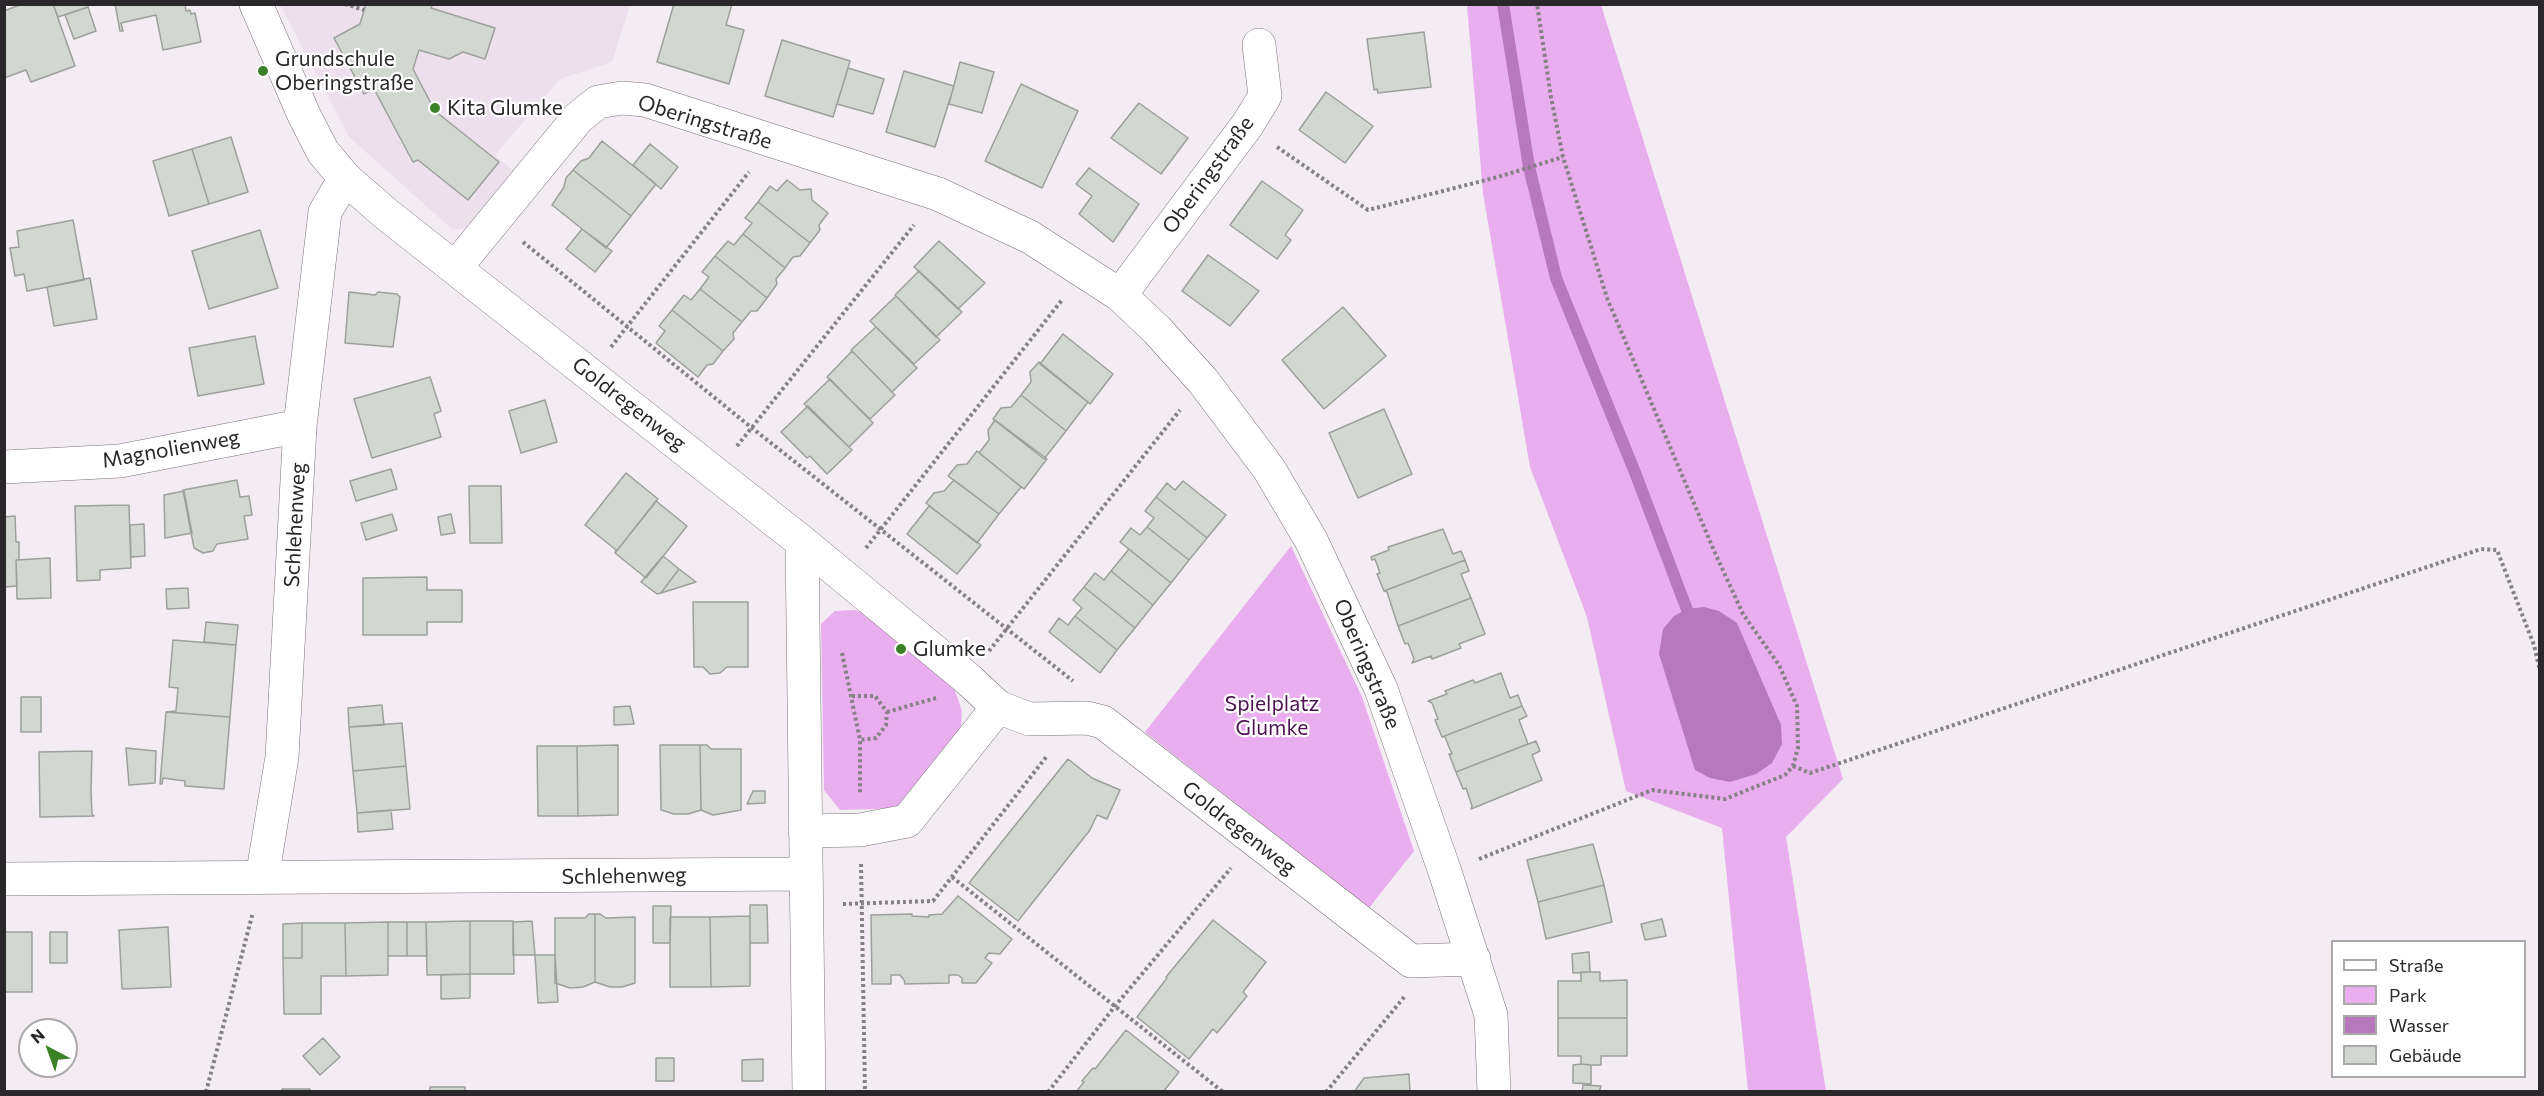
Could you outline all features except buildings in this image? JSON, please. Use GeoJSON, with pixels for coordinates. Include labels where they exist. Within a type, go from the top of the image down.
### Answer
{"type":"FeatureCollection","features":[{"type":"Feature","properties":{"kind":"street"},"geometry":{"type":"LineString","coordinates":[[256,4],[304,115],[323,152],[345,178],[455,268]]}},
{"type":"Feature","properties":{"kind":"street","name":"Oberingstraße"},"geometry":{"type":"LineString","coordinates":[[1120,295],[1248,124],[1265,96],[1259,45]]}},
{"type":"Feature","properties":{"kind":"street","name":"Oberingstraße"},"geometry":{"type":"LineString","coordinates":[[455,268],[578,118],[598,102],[622,98],[645,100],[938,194],[1030,237],[1120,295],[1157,330],[1203,381],[1269,469],[1311,540],[1381,689],[1445,872],[1491,1015],[1494,1092]]}},
{"type":"Feature","properties":{"kind":"street","name":"Schlehenweg"},"geometry":{"type":"LineString","coordinates":[[262,878],[282,757],[300,426],[325,212],[345,178]]}},
{"type":"Feature","properties":{"kind":"street","name":"Goldregenweg"},"geometry":{"type":"LineString","coordinates":[[455,268],[716,472],[968,679],[998,707],[1029,719],[1089,721],[1254,840],[1411,961],[1474,959]]}},
{"type":"Feature","properties":{"kind":"street","name":"Magnolienweg"},"geometry":{"type":"LineString","coordinates":[[4,467],[120,461],[300,426]]}},
{"type":"Feature","properties":{"kind":"street"},"geometry":{"type":"LineString","coordinates":[[802,542],[809,1092]]}},
{"type":"Feature","properties":{"kind":"street"},"geometry":{"type":"LineString","coordinates":[[805,831],[860,830],[907,821],[998,707]]}},
{"type":"Feature","properties":{"kind":"street","name":"Schlehenweg"},"geometry":{"type":"LineString","coordinates":[[4,879],[262,878],[806,890]]}},
{"type":"Feature","properties":{"kind":"path"},"geometry":{"type":"LineString","coordinates":[[345,4],[364,10]]}},
{"type":"Feature","properties":{"kind":"path"},"geometry":{"type":"LineString","coordinates":[[1445,872],[1652,790],[1725,799],[1785,775],[1793,766],[1798,748],[1797,706],[1779,665],[1743,614],[1607,298],[1563,157],[1537,4]]}},
{"type":"Feature","properties":{"kind":"path"},"geometry":{"type":"LineString","coordinates":[[1248,124],[1368,210],[1498,177],[1563,157]]}},
{"type":"Feature","properties":{"kind":"path"},"geometry":{"type":"LineString","coordinates":[[590,374],[773,142]]}},
{"type":"Feature","properties":{"kind":"path"},"geometry":{"type":"LineString","coordinates":[[716,472],[938,194]]}},
{"type":"Feature","properties":{"kind":"path"},"geometry":{"type":"LineString","coordinates":[[495,221],[752,428],[1100,702],[1089,721],[933,901],[806,890]]}},
{"type":"Feature","properties":{"kind":"path"},"geometry":{"type":"LineString","coordinates":[[880,529],[1084,271]]}},
{"type":"Feature","properties":{"kind":"path"},"geometry":{"type":"LineString","coordinates":[[1006,628],[1203,381]]}},
{"type":"Feature","properties":{"kind":"path"},"geometry":{"type":"LineString","coordinates":[[1793,766],[1810,773],[2481,549],[2497,550],[2534,645],[2540,671]]}},
{"type":"Feature","properties":{"kind":"path"},"geometry":{"type":"LineString","coordinates":[[852,696],[875,696],[887,712],[886,725],[876,738],[860,740]]}},
{"type":"Feature","properties":{"kind":"path"},"geometry":{"type":"LineString","coordinates":[[1048,1092],[1115,1006],[1254,840]]}},
{"type":"Feature","properties":{"kind":"path"},"geometry":{"type":"LineString","coordinates":[[952,877],[1223,1092]]}},
{"type":"Feature","properties":{"kind":"path"},"geometry":{"type":"LineString","coordinates":[[206,1092],[262,878]]}},
{"type":"Feature","properties":{"kind":"path"},"geometry":{"type":"LineString","coordinates":[[1326,1092],[1434,960]]}},
{"type":"Feature","properties":{"kind":"shaded area","name":"Kita Glumke"},"geometry":{"type":"Polygon","coordinates":[[[280,5],[630,5],[612,62],[560,79],[495,155],[515,172],[466,228],[453,230],[349,137],[280,5]]]}},
{"type":"Feature","properties":{"kind":"green space"},"geometry":{"type":"Polygon","coordinates":[[[1467,5],[1601,5],[1843,779],[1786,837],[1826,1091],[1748,1091],[1722,828],[1626,791],[1587,617],[1530,467],[1483,193],[1467,5]]]}},
{"type":"Feature","properties":{"kind":"green space","name":"Spielplatz Glumke"},"geometry":{"type":"Polygon","coordinates":[[[1291,546],[1362,697],[1414,851],[1369,908],[1145,732],[1291,546]]]}},
{"type":"Feature","properties":{"kind":"green space"},"geometry":{"type":"Polygon","coordinates":[[[854,610],[870,614],[952,682],[962,711],[960,740],[904,808],[840,810],[824,790],[821,624],[835,611],[854,610]]]}},
{"type":"Feature","properties":{"kind":"water"},"geometry":{"type":"Polygon","coordinates":[[[1704,607],[1719,611],[1737,623],[1781,725],[1782,744],[1772,763],[1756,774],[1730,782],[1710,778],[1695,770],[1659,654],[1663,629],[1674,616],[1687,609],[1704,607]]]}},
{"type":"Feature","properties":{"kind":"waterway"},"geometry":{"type":"LineString","coordinates":[[1503,4],[1529,167],[1556,278],[1636,475],[1692,623]]}},
{"type":"Feature","properties":{"kind":"place","name":"Grundschule Oberingstraße"},"geometry":{"type":"Point","coordinates":[263,71]}},
{"type":"Feature","properties":{"kind":"place","name":"Kita Glumke"},"geometry":{"type":"Point","coordinates":[435,108]}},
{"type":"Feature","properties":{"kind":"place","name":"Glumke"},"geometry":{"type":"Point","coordinates":[901,649]}}]}
